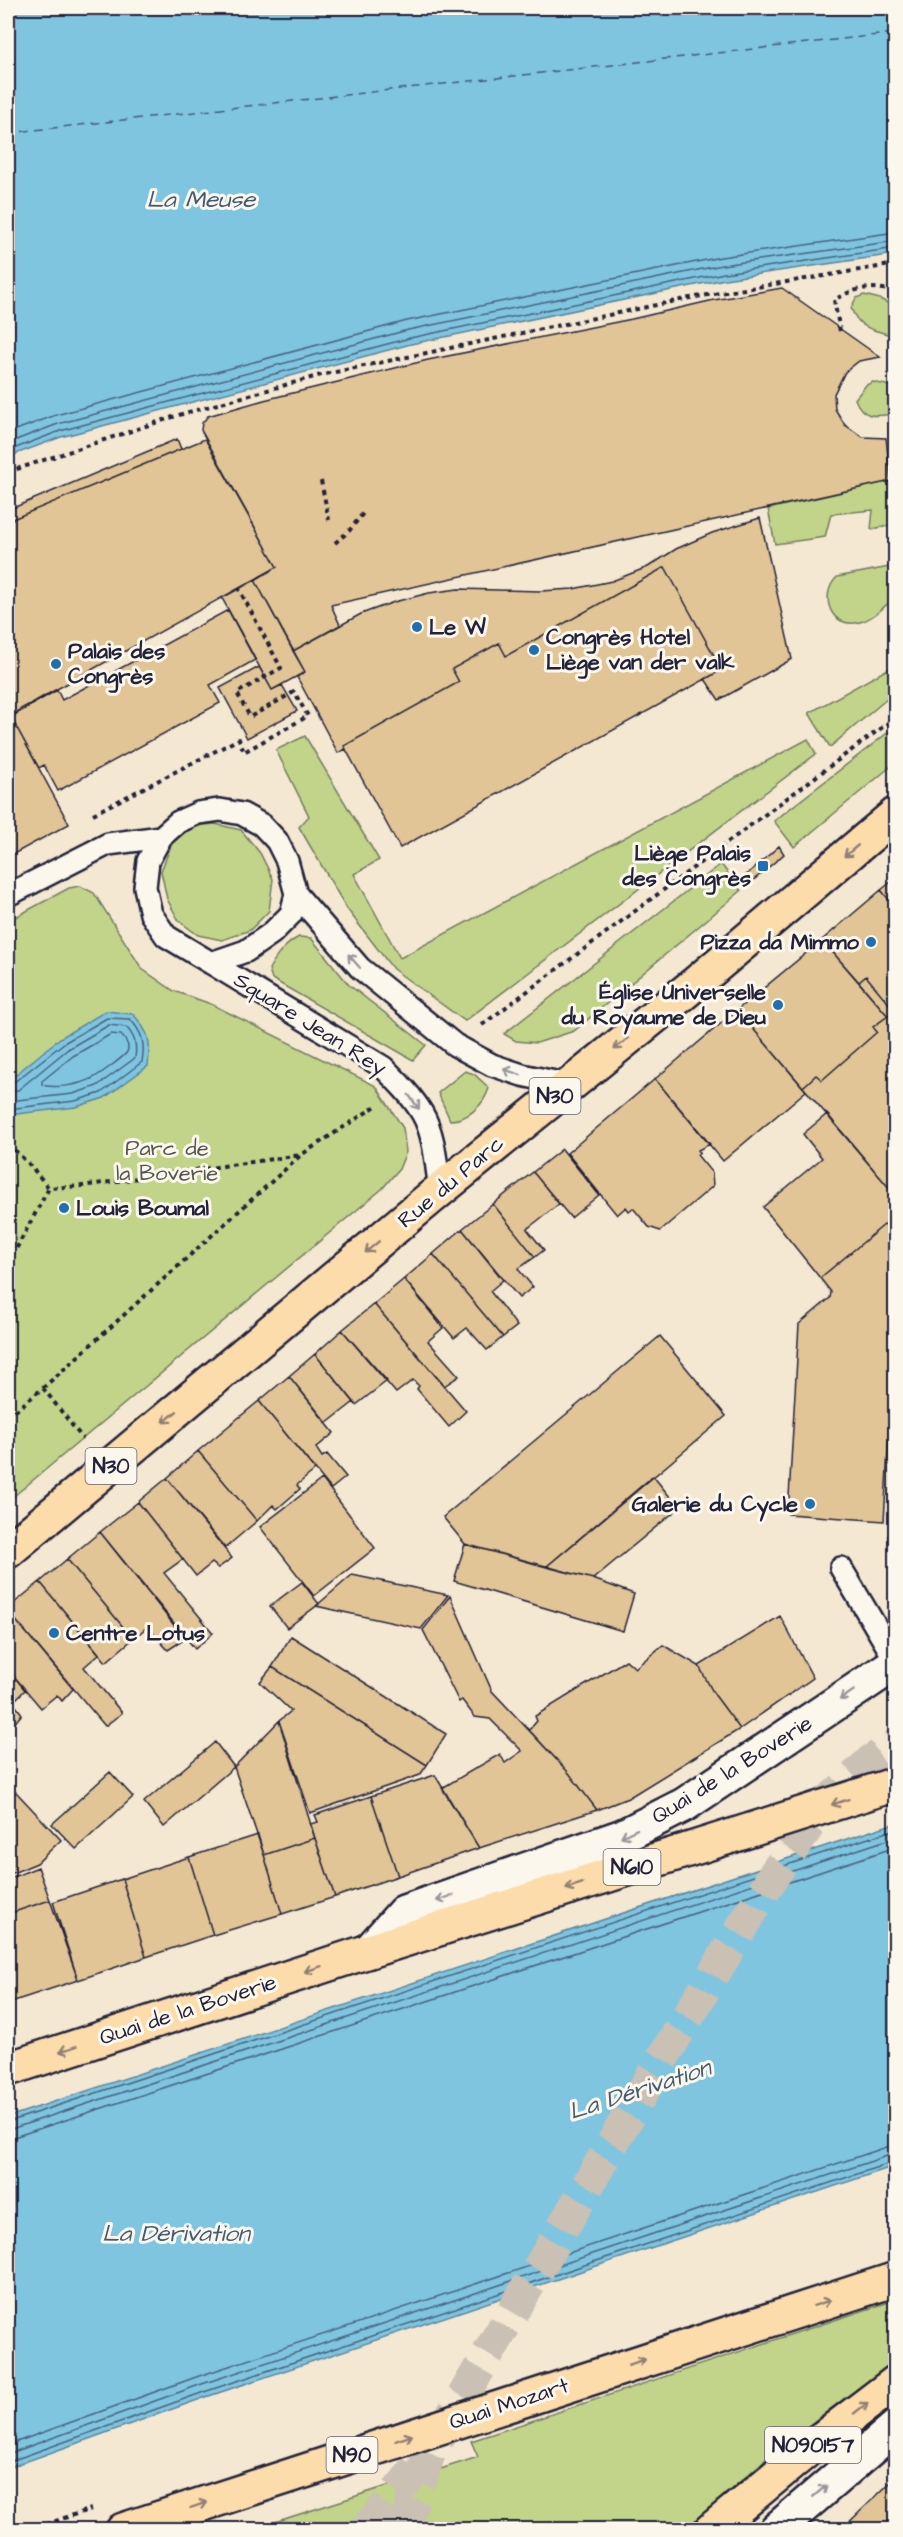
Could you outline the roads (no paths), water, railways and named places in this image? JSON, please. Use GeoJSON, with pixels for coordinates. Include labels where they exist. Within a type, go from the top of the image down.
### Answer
{"type":"FeatureCollection","features":[{"type":"Feature","properties":{"kind":"main road","name":"Rue du Parc"},"geometry":{"type":"LineString","coordinates":[[8,1551],[440,1190],[696,983],[896,814]]}},
{"type":"Feature","properties":{"kind":"main road","name":"Quai de la Boverie"},"geometry":{"type":"LineString","coordinates":[[8,2069],[369,1951],[896,1784]]}},
{"type":"Feature","properties":{"kind":"main road","name":"Quai Mozart"},"geometry":{"type":"LineString","coordinates":[[123,2529],[896,2279]]}},
{"type":"Feature","properties":{"kind":"main road","name":"N090157"},"geometry":{"type":"LineString","coordinates":[[721,2523],[811,2447],[896,2382]]}},
{"type":"Feature","properties":{"kind":"street","name":"Quai de la Boverie"},"geometry":{"type":"LineString","coordinates":[[369,1951],[404,1912],[623,1836],[684,1805],[896,1662]]}},
{"type":"Feature","properties":{"kind":"street"},"geometry":{"type":"LineString","coordinates":[[776,2529],[896,2427]]}},
{"type":"Feature","properties":{"kind":"lane","name":"Square Jean Rey"},"geometry":{"type":"LineString","coordinates":[[440,1190],[435,1151],[423,1114],[401,1085],[383,1067],[166,936],[151,914],[145,887],[148,861],[161,837],[178,822],[198,813],[220,810],[242,814],[262,825],[277,841],[287,861],[296,894],[360,968],[455,1045],[492,1065],[522,1075],[569,1084]]}},
{"type":"Feature","properties":{"kind":"lane"},"geometry":{"type":"LineString","coordinates":[[8,895],[108,844],[161,837]]}},
{"type":"Feature","properties":{"kind":"lane","name":"Square Jean Rey"},"geometry":{"type":"LineString","coordinates":[[211,963],[246,951],[272,933],[291,914],[296,894]]}},
{"type":"Feature","properties":{"kind":"lane"},"geometry":{"type":"LineString","coordinates":[[841,1568],[896,1662]]}},
{"type":"Feature","properties":{"kind":"water","name":"La Meuse"},"geometry":{"type":"Polygon","coordinates":[[[8,8],[895,8],[895,254],[725,279],[411,344],[61,437],[8,457],[8,8]]]}},
{"type":"Feature","properties":{"kind":"water"},"geometry":{"type":"Polygon","coordinates":[[[106,1011],[133,1014],[139,1021],[148,1038],[148,1066],[104,1098],[76,1107],[8,1115],[8,1081],[60,1038],[106,1011]]]}},
{"type":"Feature","properties":{"kind":"water","name":"La Dérivation"},"geometry":{"type":"Polygon","coordinates":[[[895,1823],[895,2166],[206,2397],[8,2468],[8,2117],[895,1823]]]}},
{"type":"Feature","properties":{"kind":"tunnel"},"geometry":{"type":"LineString","coordinates":[[403,2530],[429,2454],[662,2059],[775,1873],[830,1800],[871,1761],[896,1745]]}},
{"type":"Feature","properties":{"kind":"tunnel"},"geometry":{"type":"LineString","coordinates":[[366,2530],[416,2469]]}},
{"type":"Feature","properties":{"kind":"place","name":"Le W"},"geometry":{"type":"Point","coordinates":[417,627]}},
{"type":"Feature","properties":{"kind":"place","name":"Congrès Hotel Liège van der valk"},"geometry":{"type":"Point","coordinates":[534,650]}},
{"type":"Feature","properties":{"kind":"place","name":"Palais des Congrès"},"geometry":{"type":"Point","coordinates":[56,664]}},
{"type":"Feature","properties":{"kind":"place","name":"Liège Palais des Congrès"},"geometry":{"type":"Point","coordinates":[763,866]}},
{"type":"Feature","properties":{"kind":"place","name":"Pizza da Mimmo"},"geometry":{"type":"Point","coordinates":[871,942]}},
{"type":"Feature","properties":{"kind":"place","name":"Église Universelle du Royaume de Dieu"},"geometry":{"type":"Point","coordinates":[778,1005]}},
{"type":"Feature","properties":{"kind":"place","name":"Louis Boumal"},"geometry":{"type":"Point","coordinates":[64,1208]}},
{"type":"Feature","properties":{"kind":"place","name":"Galerie du Cycle"},"geometry":{"type":"Point","coordinates":[810,1504]}},
{"type":"Feature","properties":{"kind":"place","name":"Centre Lotus"},"geometry":{"type":"Point","coordinates":[54,1633]}},
{"type":"Feature","properties":{"kind":"park label","name":"Parc de la Boverie"},"geometry":{"type":"Point","coordinates":[167,1160]}}]}
